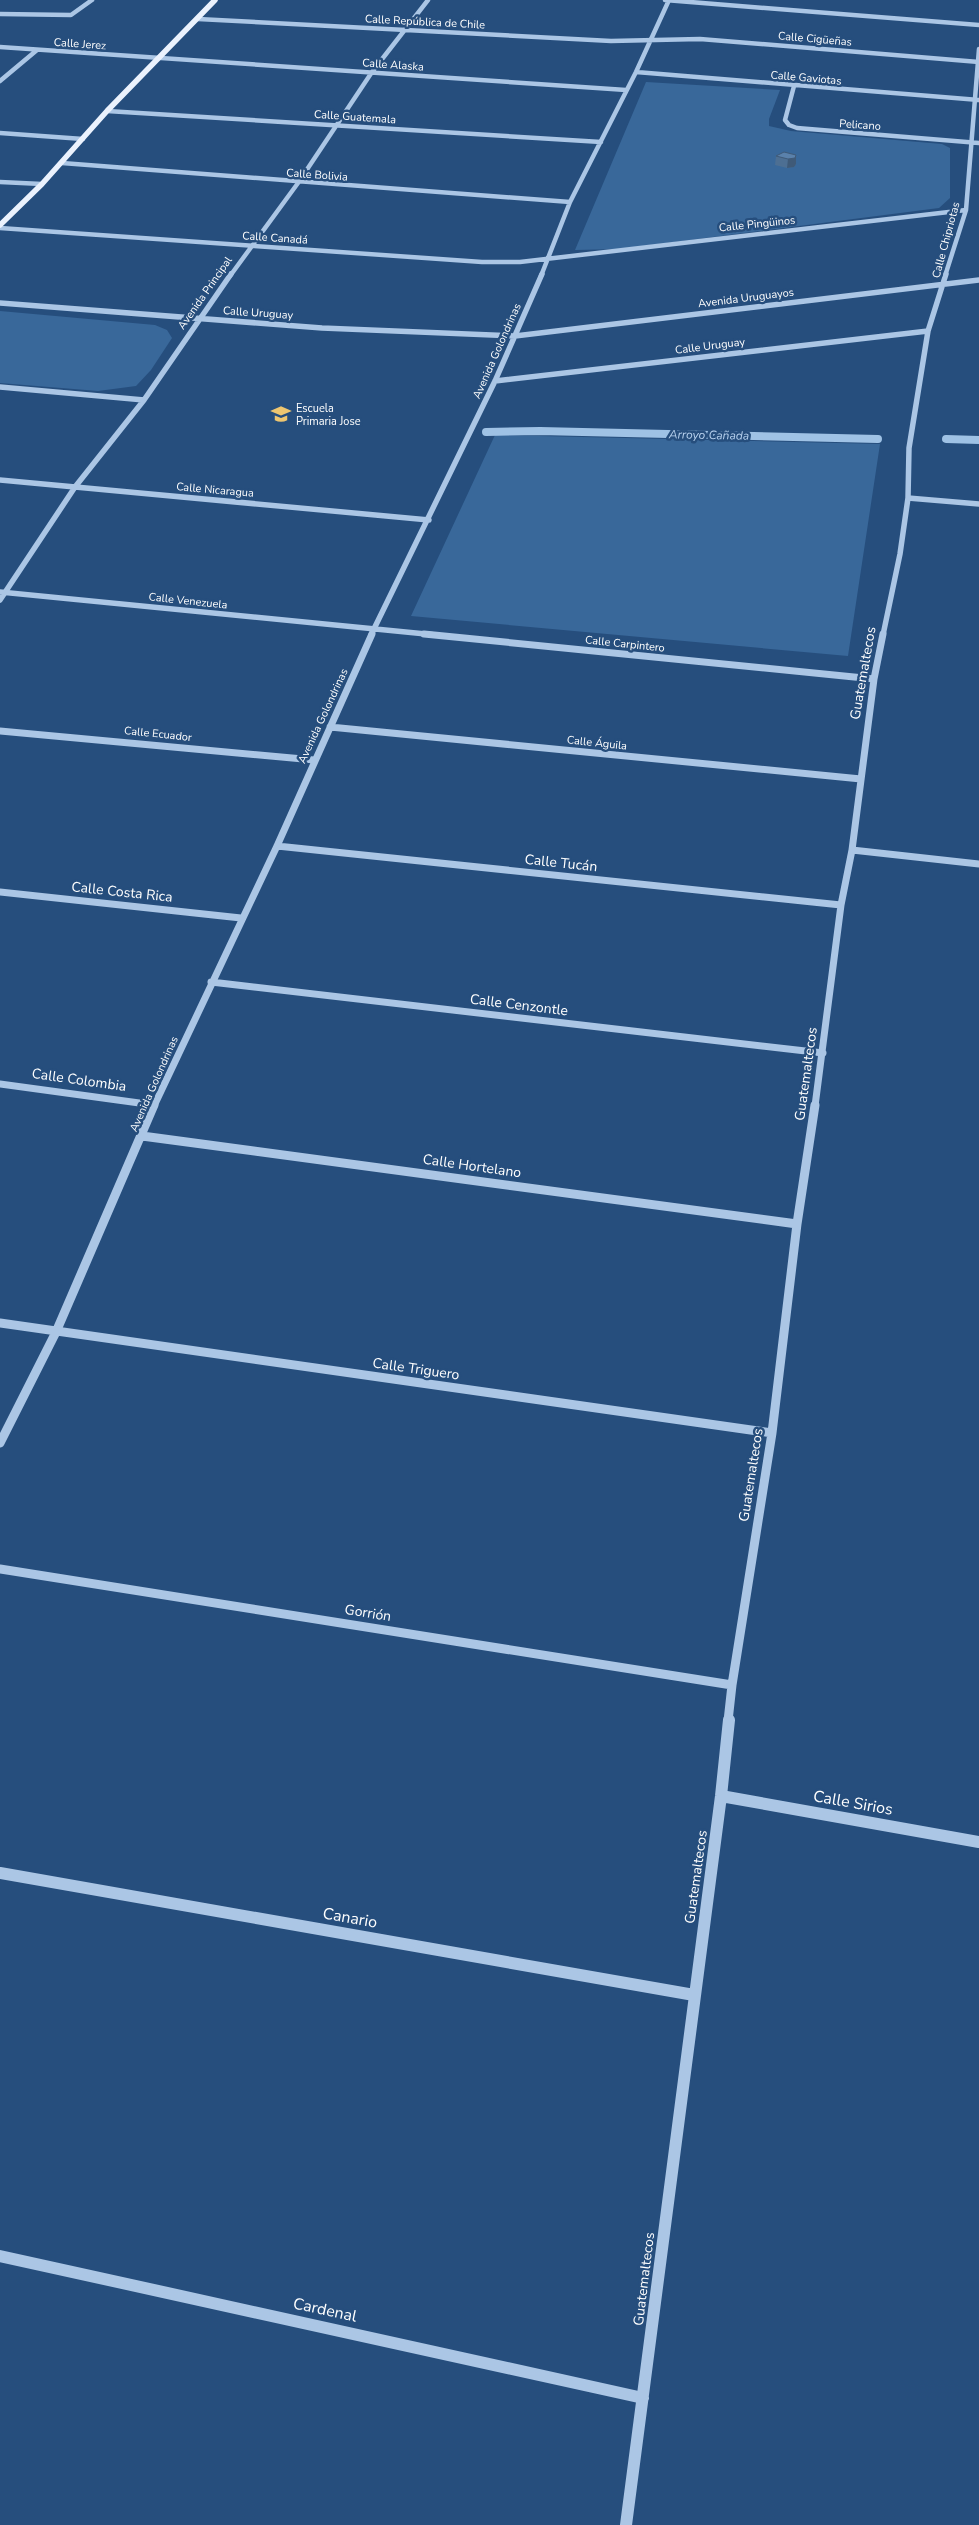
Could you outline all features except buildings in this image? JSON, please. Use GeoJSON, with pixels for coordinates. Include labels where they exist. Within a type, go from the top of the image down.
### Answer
{"type":"FeatureCollection","features":[{"type":"Feature","properties":{"kind":"main road"},"geometry":{"type":"LineString","coordinates":[[0,226],[62,163],[107,111],[215,0]]}},
{"type":"Feature","properties":{"kind":"street"},"geometry":{"type":"LineString","coordinates":[[0,14],[71,15],[78,12],[92,0]]}},
{"type":"Feature","properties":{"kind":"street","name":"Avenida Principal"},"geometry":{"type":"LineString","coordinates":[[0,600],[2,592],[75,487],[144,400],[198,319],[298,183],[372,72],[428,0]]}},
{"type":"Feature","properties":{"kind":"street"},"geometry":{"type":"LineString","coordinates":[[668,0],[979,25]]}},
{"type":"Feature","properties":{"kind":"street","name":"Avenida Golondrinas"},"geometry":{"type":"LineString","coordinates":[[0,1443],[56,1332],[142,1136],[154,1104],[241,918],[278,846],[314,760],[374,629],[429,520],[495,381],[549,258],[570,202],[636,72],[668,0]]}},
{"type":"Feature","properties":{"kind":"street","name":"Calle República de Chile"},"geometry":{"type":"LineString","coordinates":[[198,19],[611,41],[652,39]]}},
{"type":"Feature","properties":{"kind":"street","name":"Calle Cigüeñas"},"geometry":{"type":"LineString","coordinates":[[652,39],[700,38],[978,62]]}},
{"type":"Feature","properties":{"kind":"street","name":"Calle Jerez"},"geometry":{"type":"LineString","coordinates":[[0,47],[158,58]]}},
{"type":"Feature","properties":{"kind":"street","name":"Calle Chipriotas"},"geometry":{"type":"LineString","coordinates":[[912,432],[928,331],[971,193],[971,142],[977,100],[979,49]]}},
{"type":"Feature","properties":{"kind":"street"},"geometry":{"type":"LineString","coordinates":[[0,81],[36,50]]}},
{"type":"Feature","properties":{"kind":"street","name":"Calle Alaska"},"geometry":{"type":"LineString","coordinates":[[158,58],[626,90]]}},
{"type":"Feature","properties":{"kind":"street","name":"Calle Gaviotas"},"geometry":{"type":"LineString","coordinates":[[636,72],[977,100]]}},
{"type":"Feature","properties":{"kind":"street","name":"Pelicano"},"geometry":{"type":"LineString","coordinates":[[794,86],[786,120],[789,125],[797,128],[971,142]]}},
{"type":"Feature","properties":{"kind":"street","name":"Calle Guatemala"},"geometry":{"type":"LineString","coordinates":[[107,111],[601,142]]}},
{"type":"Feature","properties":{"kind":"street"},"geometry":{"type":"LineString","coordinates":[[0,134],[83,139]]}},
{"type":"Feature","properties":{"kind":"street"},"geometry":{"type":"LineString","coordinates":[[971,142],[979,143]]}},
{"type":"Feature","properties":{"kind":"street","name":"Calle Bolivia"},"geometry":{"type":"LineString","coordinates":[[62,163],[298,183],[570,202]]}},
{"type":"Feature","properties":{"kind":"street"},"geometry":{"type":"LineString","coordinates":[[0,182],[42,184]]}},
{"type":"Feature","properties":{"kind":"street","name":"Calle Pingüinos"},"geometry":{"type":"LineString","coordinates":[[549,258],[966,210]]}},
{"type":"Feature","properties":{"kind":"street","name":"Calle Canadá"},"geometry":{"type":"LineString","coordinates":[[0,226],[482,262],[520,262],[549,258]]}},
{"type":"Feature","properties":{"kind":"street","name":"Avenida Uruguayos"},"geometry":{"type":"LineString","coordinates":[[515,336],[979,280]]}},
{"type":"Feature","properties":{"kind":"street","name":"Calle Uruguay"},"geometry":{"type":"LineString","coordinates":[[0,303],[198,319],[442,335],[515,336]]}},
{"type":"Feature","properties":{"kind":"street","name":"Calle Uruguay"},"geometry":{"type":"LineString","coordinates":[[495,381],[928,331]]}},
{"type":"Feature","properties":{"kind":"street"},"geometry":{"type":"LineString","coordinates":[[0,387],[144,400]]}},
{"type":"Feature","properties":{"kind":"street","name":"Guatemaltecos"},"geometry":{"type":"LineString","coordinates":[[626,2525],[721,1796],[732,1685],[772,1433],[797,1224],[823,1053],[841,905],[852,850],[874,679],[900,554],[908,498],[909,448],[912,432]]}},
{"type":"Feature","properties":{"kind":"street","name":"Calle Nicaragua"},"geometry":{"type":"LineString","coordinates":[[0,480],[429,520]]}},
{"type":"Feature","properties":{"kind":"street"},"geometry":{"type":"LineString","coordinates":[[908,498],[979,504]]}},
{"type":"Feature","properties":{"kind":"street","name":"Calle Venezuela"},"geometry":{"type":"LineString","coordinates":[[2,592],[374,629]]}},
{"type":"Feature","properties":{"kind":"street","name":"Calle Carpintero"},"geometry":{"type":"LineString","coordinates":[[374,629],[874,679]]}},
{"type":"Feature","properties":{"kind":"street","name":"Calle Águila"},"geometry":{"type":"LineString","coordinates":[[330,726],[861,779]]}},
{"type":"Feature","properties":{"kind":"street","name":"Calle Ecuador"},"geometry":{"type":"LineString","coordinates":[[0,731],[314,760]]}},
{"type":"Feature","properties":{"kind":"street","name":"Calle Tucán"},"geometry":{"type":"LineString","coordinates":[[278,846],[841,905]]}},
{"type":"Feature","properties":{"kind":"street"},"geometry":{"type":"LineString","coordinates":[[852,850],[979,864]]}},
{"type":"Feature","properties":{"kind":"street","name":"Calle Costa Rica"},"geometry":{"type":"LineString","coordinates":[[0,892],[241,918]]}},
{"type":"Feature","properties":{"kind":"street","name":"Calle Cenzontle"},"geometry":{"type":"LineString","coordinates":[[211,982],[823,1053]]}},
{"type":"Feature","properties":{"kind":"street","name":"Calle Colombia"},"geometry":{"type":"LineString","coordinates":[[0,1084],[154,1104]]}},
{"type":"Feature","properties":{"kind":"street","name":"Calle Hortelano"},"geometry":{"type":"LineString","coordinates":[[142,1136],[797,1224]]}},
{"type":"Feature","properties":{"kind":"street","name":"Calle Triguero"},"geometry":{"type":"LineString","coordinates":[[0,1324],[772,1433]]}},
{"type":"Feature","properties":{"kind":"street","name":"Gorrión"},"geometry":{"type":"LineString","coordinates":[[0,1569],[732,1685]]}},
{"type":"Feature","properties":{"kind":"street","name":"Calle Sirios"},"geometry":{"type":"LineString","coordinates":[[721,1796],[979,1842]]}},
{"type":"Feature","properties":{"kind":"street","name":"Canario"},"geometry":{"type":"LineString","coordinates":[[0,1873],[694,1995]]}},
{"type":"Feature","properties":{"kind":"street","name":"Cardenal"},"geometry":{"type":"LineString","coordinates":[[0,2256],[643,2398]]}},
{"type":"Feature","properties":{"kind":"shaded area"},"geometry":{"type":"Polygon","coordinates":[[[646,82],[780,90],[769,119],[769,126],[791,131],[942,144],[950,148],[950,198],[939,208],[619,249],[575,250],[646,82]]]}},
{"type":"Feature","properties":{"kind":"shaded area"},"geometry":{"type":"Polygon","coordinates":[[[0,311],[155,325],[167,330],[172,338],[151,370],[136,386],[98,391],[0,383],[0,311]]]}},
{"type":"Feature","properties":{"kind":"shaded area"},"geometry":{"type":"Polygon","coordinates":[[[495,435],[880,444],[848,656],[411,616],[495,435]]]}},
{"type":"Feature","properties":{"kind":"waterway","name":"Arroyo Cañada"},"geometry":{"type":"LineString","coordinates":[[486,432],[540,431],[878,439]]}},
{"type":"Feature","properties":{"kind":"waterway","name":"Arroyo Cañada"},"geometry":{"type":"LineString","coordinates":[[946,439],[979,440]]}},
{"type":"Feature","properties":{"kind":"place","name":"Escuela Primaria Jose"},"geometry":{"type":"Point","coordinates":[281,414]}}]}
